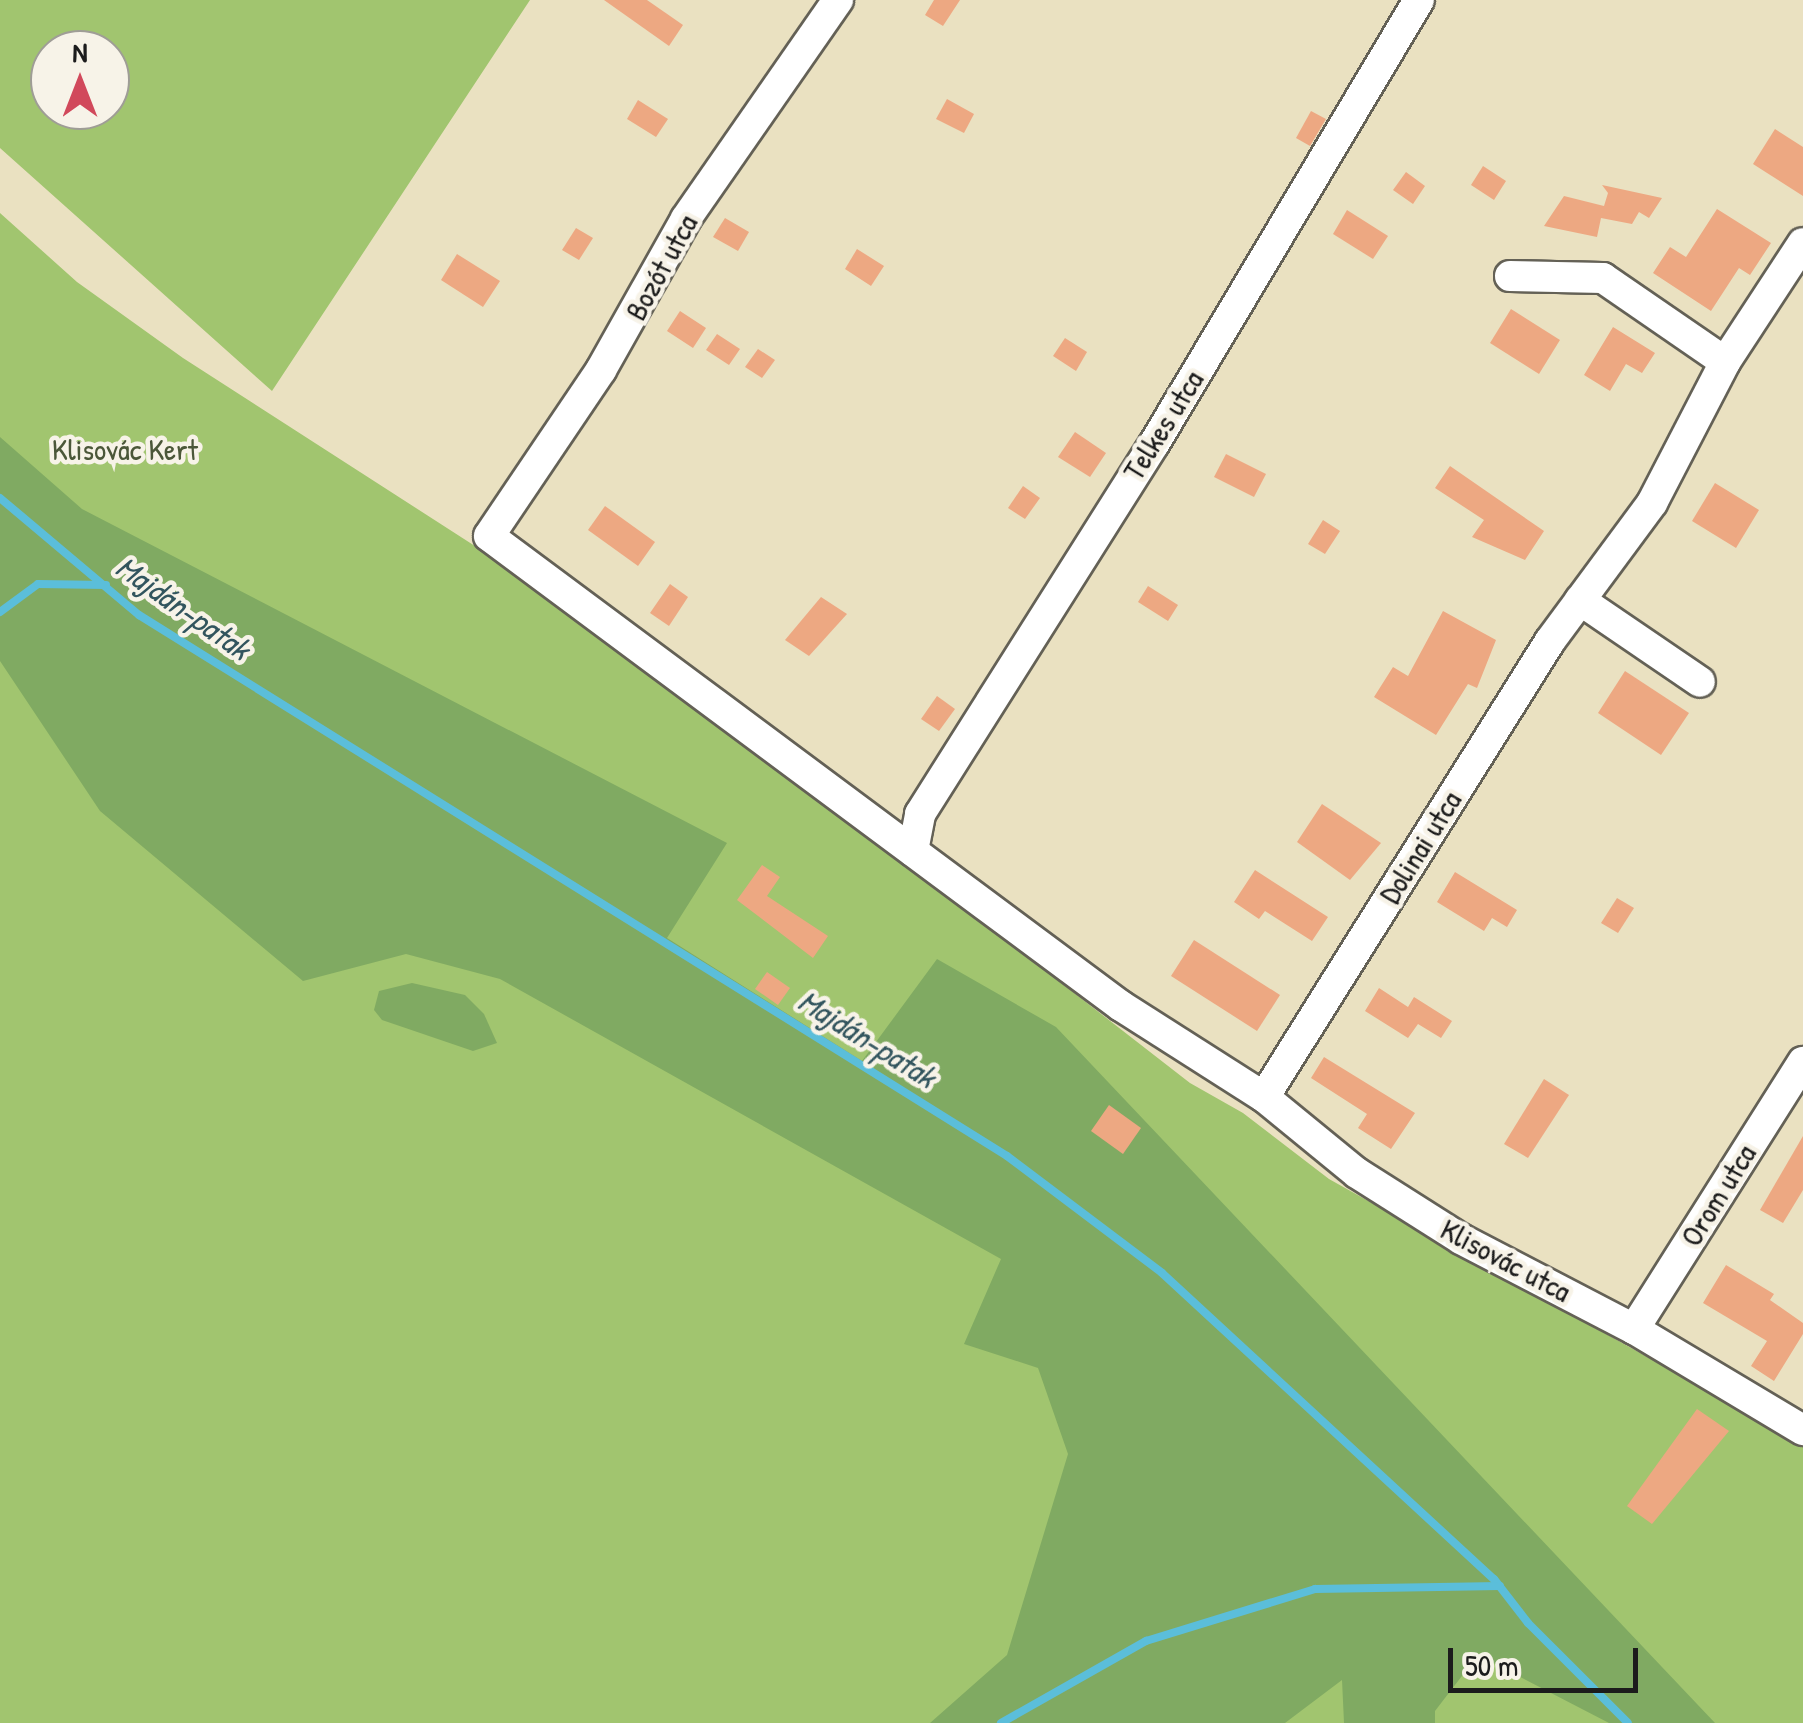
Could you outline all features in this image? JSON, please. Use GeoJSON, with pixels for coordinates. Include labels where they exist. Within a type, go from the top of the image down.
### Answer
{"type":"FeatureCollection","features":[{"type":"Feature","properties":{"kind":"street","name":"Bozót utca"},"geometry":{"type":"LineString","coordinates":[[489,536],[601,370],[686,219],[838,0]]}},
{"type":"Feature","properties":{"kind":"street","name":"Telkes utca"},"geometry":{"type":"LineString","coordinates":[[913,850],[920,814],[1154,444],[1420,0]]}},
{"type":"Feature","properties":{"kind":"street","name":"Dolinai utca"},"geometry":{"type":"LineString","coordinates":[[1264,1096],[1580,600],[1652,503],[1725,362],[1803,243]]}},
{"type":"Feature","properties":{"kind":"street"},"geometry":{"type":"LineString","coordinates":[[1510,276],[1603,278],[1725,362]]}},
{"type":"Feature","properties":{"kind":"street","name":"Klisovác utca"},"geometry":{"type":"LineString","coordinates":[[489,536],[1120,1006],[1264,1096],[1358,1173],[1446,1230],[1634,1329],[1803,1430]]}},
{"type":"Feature","properties":{"kind":"street"},"geometry":{"type":"LineString","coordinates":[[1580,600],[1700,682]]}},
{"type":"Feature","properties":{"kind":"street","name":"Orom utca"},"geometry":{"type":"LineString","coordinates":[[1634,1329],[1803,1062]]}},
{"type":"Feature","properties":{"kind":"green space"},"geometry":{"type":"Polygon","coordinates":[[[0,0],[530,0],[272,391],[0,148],[0,0]]]}},
{"type":"Feature","properties":{"kind":"green space","name":"Klisovác Kert"},"geometry":{"type":"Polygon","coordinates":[[[0,213],[77,282],[183,358],[492,557],[908,864],[1190,1083],[1243,1113],[1329,1179],[1803,1444],[1803,1723],[0,1723],[0,213]]]}},
{"type":"Feature","properties":{"kind":"green space"},"geometry":{"type":"Polygon","coordinates":[[[0,437],[82,509],[727,843],[667,938],[862,1061],[937,959],[1056,1027],[1715,1723],[1609,1723],[1478,1655],[1435,1711],[1435,1723],[1344,1723],[1342,1680],[1285,1723],[930,1723],[1007,1655],[1068,1454],[1038,1368],[964,1344],[1001,1259],[500,979],[406,954],[303,981],[100,811],[0,661],[0,437]]]}},
{"type":"Feature","properties":{"kind":"green space"},"geometry":{"type":"Polygon","coordinates":[[[412,983],[465,995],[484,1014],[497,1043],[473,1051],[382,1020],[374,1010],[379,991],[412,983]]]}},
{"type":"Feature","properties":{"kind":"building"},"geometry":{"type":"Polygon","coordinates":[[[604,0],[647,0],[683,25],[669,46],[604,0]]]}},
{"type":"Feature","properties":{"kind":"building"},"geometry":{"type":"Polygon","coordinates":[[[934,0],[960,0],[943,26],[925,15],[934,0]]]}},
{"type":"Feature","properties":{"kind":"building"},"geometry":{"type":"Polygon","coordinates":[[[947,99],[974,114],[964,133],[936,119],[947,99]]]}},
{"type":"Feature","properties":{"kind":"building"},"geometry":{"type":"Polygon","coordinates":[[[638,100],[668,119],[656,137],[627,119],[638,100]]]}},
{"type":"Feature","properties":{"kind":"building"},"geometry":{"type":"Polygon","coordinates":[[[1311,111],[1326,119],[1310,146],[1296,138],[1311,111]]]}},
{"type":"Feature","properties":{"kind":"building"},"geometry":{"type":"Polygon","coordinates":[[[1775,129],[1803,147],[1803,196],[1753,164],[1775,129]]]}},
{"type":"Feature","properties":{"kind":"building"},"geometry":{"type":"Polygon","coordinates":[[[1483,166],[1506,181],[1494,200],[1471,185],[1483,166]]]}},
{"type":"Feature","properties":{"kind":"building"},"geometry":{"type":"Polygon","coordinates":[[[1406,172],[1425,186],[1413,204],[1393,190],[1406,172]]]}},
{"type":"Feature","properties":{"kind":"building"},"geometry":{"type":"Polygon","coordinates":[[[1602,185],[1662,198],[1649,218],[1639,212],[1632,224],[1601,218],[1597,237],[1544,226],[1564,196],[1604,206],[1608,193],[1602,185]]]}},
{"type":"Feature","properties":{"kind":"building"},"geometry":{"type":"Polygon","coordinates":[[[1717,209],[1771,243],[1750,275],[1739,268],[1711,311],[1653,273],[1670,247],[1686,257],[1717,209]]]}},
{"type":"Feature","properties":{"kind":"building"},"geometry":{"type":"Polygon","coordinates":[[[1347,210],[1388,236],[1373,259],[1333,234],[1347,210]]]}},
{"type":"Feature","properties":{"kind":"building"},"geometry":{"type":"Polygon","coordinates":[[[725,218],[749,232],[738,251],[713,237],[725,218]]]}},
{"type":"Feature","properties":{"kind":"building"},"geometry":{"type":"Polygon","coordinates":[[[576,228],[593,238],[579,260],[562,250],[576,228]]]}},
{"type":"Feature","properties":{"kind":"building"},"geometry":{"type":"Polygon","coordinates":[[[857,249],[884,266],[871,286],[845,269],[857,249]]]}},
{"type":"Feature","properties":{"kind":"building"},"geometry":{"type":"Polygon","coordinates":[[[457,254],[500,281],[483,307],[441,280],[457,254]]]}},
{"type":"Feature","properties":{"kind":"building"},"geometry":{"type":"Polygon","coordinates":[[[1511,309],[1560,340],[1539,374],[1490,343],[1511,309]]]}},
{"type":"Feature","properties":{"kind":"building"},"geometry":{"type":"Polygon","coordinates":[[[680,311],[706,328],[693,348],[667,331],[680,311]]]}},
{"type":"Feature","properties":{"kind":"building"},"geometry":{"type":"Polygon","coordinates":[[[1613,327],[1655,353],[1642,373],[1626,364],[1610,391],[1584,375],[1613,327]]]}},
{"type":"Feature","properties":{"kind":"building"},"geometry":{"type":"Polygon","coordinates":[[[717,334],[740,349],[729,365],[706,350],[717,334]]]}},
{"type":"Feature","properties":{"kind":"building"},"geometry":{"type":"Polygon","coordinates":[[[1065,338],[1087,352],[1076,371],[1053,356],[1065,338]]]}},
{"type":"Feature","properties":{"kind":"building"},"geometry":{"type":"Polygon","coordinates":[[[758,349],[775,360],[762,378],[745,367],[758,349]]]}},
{"type":"Feature","properties":{"kind":"building"},"geometry":{"type":"Polygon","coordinates":[[[1075,432],[1106,453],[1090,477],[1058,457],[1075,432]]]}},
{"type":"Feature","properties":{"kind":"building"},"geometry":{"type":"Polygon","coordinates":[[[1226,454],[1266,474],[1254,497],[1214,477],[1226,454]]]}},
{"type":"Feature","properties":{"kind":"building"},"geometry":{"type":"Polygon","coordinates":[[[1450,466],[1544,531],[1525,560],[1472,537],[1484,520],[1435,488],[1450,466]]]}},
{"type":"Feature","properties":{"kind":"building"},"geometry":{"type":"Polygon","coordinates":[[[1715,483],[1759,510],[1736,548],[1692,521],[1715,483]]]}},
{"type":"Feature","properties":{"kind":"building"},"geometry":{"type":"Polygon","coordinates":[[[1023,486],[1040,498],[1025,519],[1008,508],[1023,486]]]}},
{"type":"Feature","properties":{"kind":"building"},"geometry":{"type":"Polygon","coordinates":[[[605,506],[655,542],[638,566],[588,530],[605,506]]]}},
{"type":"Feature","properties":{"kind":"building"},"geometry":{"type":"Polygon","coordinates":[[[1323,520],[1340,531],[1325,554],[1308,544],[1323,520]]]}},
{"type":"Feature","properties":{"kind":"building"},"geometry":{"type":"Polygon","coordinates":[[[670,584],[688,597],[669,626],[650,613],[670,584]]]}},
{"type":"Feature","properties":{"kind":"building"},"geometry":{"type":"Polygon","coordinates":[[[1148,586],[1178,605],[1168,621],[1138,602],[1148,586]]]}},
{"type":"Feature","properties":{"kind":"building"},"geometry":{"type":"Polygon","coordinates":[[[821,597],[847,614],[809,656],[785,640],[821,597]]]}},
{"type":"Feature","properties":{"kind":"building"},"geometry":{"type":"Polygon","coordinates":[[[1443,611],[1496,640],[1477,688],[1468,684],[1436,735],[1374,697],[1393,667],[1408,676],[1443,611]]]}},
{"type":"Feature","properties":{"kind":"building"},"geometry":{"type":"Polygon","coordinates":[[[1625,671],[1689,713],[1661,755],[1598,713],[1625,671]]]}},
{"type":"Feature","properties":{"kind":"building"},"geometry":{"type":"Polygon","coordinates":[[[937,696],[955,709],[939,731],[921,719],[937,696]]]}},
{"type":"Feature","properties":{"kind":"building"},"geometry":{"type":"Polygon","coordinates":[[[1322,804],[1381,843],[1350,880],[1297,842],[1322,804]]]}},
{"type":"Feature","properties":{"kind":"building"},"geometry":{"type":"Polygon","coordinates":[[[762,865],[780,877],[767,896],[828,936],[813,958],[737,900],[762,865]]]}},
{"type":"Feature","properties":{"kind":"building"},"geometry":{"type":"Polygon","coordinates":[[[1255,870],[1328,917],[1312,941],[1265,911],[1259,919],[1234,902],[1255,870]]]}},
{"type":"Feature","properties":{"kind":"building"},"geometry":{"type":"Polygon","coordinates":[[[1455,872],[1517,910],[1507,927],[1492,918],[1484,931],[1437,902],[1455,872]]]}},
{"type":"Feature","properties":{"kind":"building"},"geometry":{"type":"Polygon","coordinates":[[[1617,898],[1634,908],[1618,933],[1601,923],[1617,898]]]}},
{"type":"Feature","properties":{"kind":"building"},"geometry":{"type":"Polygon","coordinates":[[[1194,940],[1280,995],[1257,1031],[1171,976],[1194,940]]]}},
{"type":"Feature","properties":{"kind":"building"},"geometry":{"type":"Polygon","coordinates":[[[767,972],[790,988],[778,1005],[755,989],[767,972]]]}},
{"type":"Feature","properties":{"kind":"building"},"geometry":{"type":"Polygon","coordinates":[[[1379,988],[1408,1007],[1414,997],[1452,1021],[1441,1038],[1418,1024],[1408,1038],[1365,1011],[1379,988]]]}},
{"type":"Feature","properties":{"kind":"building"},"geometry":{"type":"Polygon","coordinates":[[[1324,1057],[1415,1113],[1391,1149],[1358,1128],[1367,1114],[1311,1078],[1324,1057]]]}},
{"type":"Feature","properties":{"kind":"building"},"geometry":{"type":"Polygon","coordinates":[[[1544,1079],[1569,1095],[1528,1158],[1504,1144],[1544,1079]]]}},
{"type":"Feature","properties":{"kind":"building"},"geometry":{"type":"Polygon","coordinates":[[[1109,1105],[1141,1128],[1123,1154],[1091,1131],[1109,1105]]]}},
{"type":"Feature","properties":{"kind":"building"},"geometry":{"type":"Polygon","coordinates":[[[1803,1136],[1803,1190],[1783,1223],[1760,1210],[1803,1136]]]}},
{"type":"Feature","properties":{"kind":"building"},"geometry":{"type":"Polygon","coordinates":[[[1726,1265],[1774,1294],[1770,1300],[1803,1323],[1803,1334],[1774,1381],[1751,1366],[1767,1341],[1703,1303],[1726,1265]]]}},
{"type":"Feature","properties":{"kind":"building"},"geometry":{"type":"Polygon","coordinates":[[[1697,1409],[1729,1431],[1652,1524],[1627,1506],[1697,1409]]]}},
{"type":"Feature","properties":{"kind":"waterway","name":"Majdán-patak"},"geometry":{"type":"LineString","coordinates":[[0,498],[139,615],[1007,1156],[1162,1273],[1494,1579],[1528,1623],[1628,1723]]}},
{"type":"Feature","properties":{"kind":"waterway"},"geometry":{"type":"LineString","coordinates":[[0,612],[38,584],[106,585]]}},
{"type":"Feature","properties":{"kind":"waterway"},"geometry":{"type":"LineString","coordinates":[[1001,1723],[1146,1641],[1315,1589],[1500,1586]]}}]}
